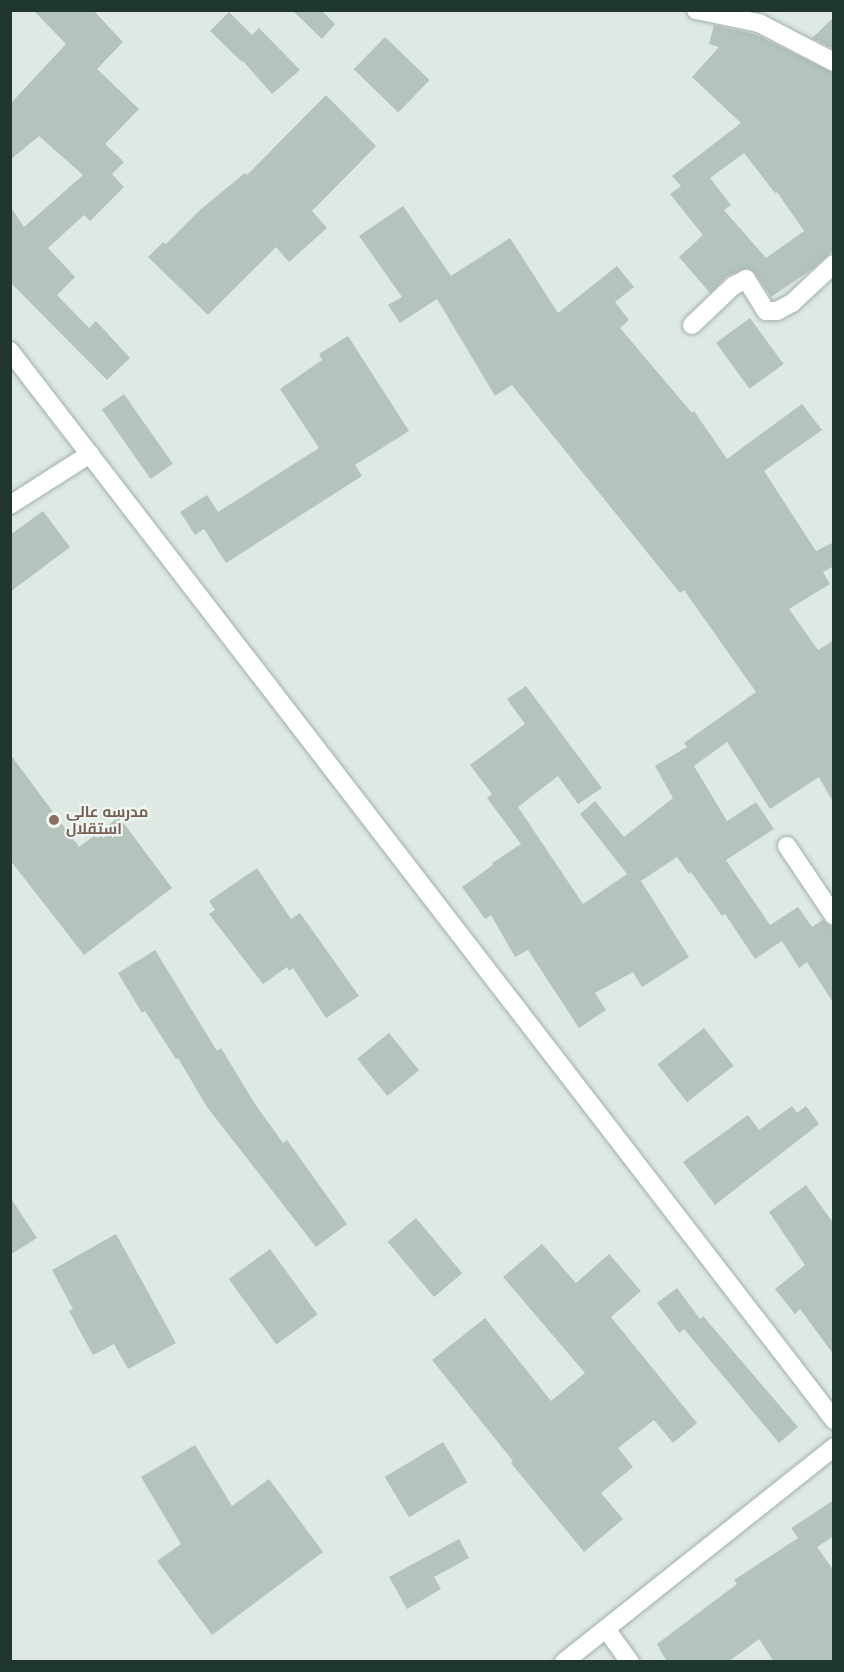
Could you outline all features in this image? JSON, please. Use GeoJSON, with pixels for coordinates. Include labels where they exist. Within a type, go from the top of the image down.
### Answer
{"type":"FeatureCollection","features":[{"type":"Feature","properties":{"kind":"street"},"geometry":{"type":"LineString","coordinates":[[696,10],[759,23],[834,62]]}},
{"type":"Feature","properties":{"kind":"street"},"geometry":{"type":"LineString","coordinates":[[692,325],[733,286],[746,279],[766,311],[777,310],[792,303],[834,264]]}},
{"type":"Feature","properties":{"kind":"street"},"geometry":{"type":"LineString","coordinates":[[10,351],[834,1420]]}},
{"type":"Feature","properties":{"kind":"street"},"geometry":{"type":"LineString","coordinates":[[10,504],[90,454]]}},
{"type":"Feature","properties":{"kind":"street"},"geometry":{"type":"LineString","coordinates":[[787,846],[834,916]]}},
{"type":"Feature","properties":{"kind":"street"},"geometry":{"type":"LineString","coordinates":[[564,1662],[834,1447]]}},
{"type":"Feature","properties":{"kind":"street"},"geometry":{"type":"LineString","coordinates":[[606,1629],[630,1662]]}},
{"type":"Feature","properties":{"kind":"building"},"geometry":{"type":"Polygon","coordinates":[[[33,10],[93,10],[123,42],[97,69],[139,109],[105,144],[124,162],[112,174],[124,187],[90,221],[84,215],[48,248],[75,277],[57,295],[89,328],[96,321],[130,358],[107,380],[10,282],[10,206],[24,227],[83,175],[39,136],[10,160],[10,104],[66,44],[33,10]]]}},
{"type":"Feature","properties":{"kind":"building"},"geometry":{"type":"Polygon","coordinates":[[[292,10],[321,10],[335,24],[322,39],[292,10]]]}},
{"type":"Feature","properties":{"kind":"building"},"geometry":{"type":"Polygon","coordinates":[[[229,12],[252,35],[259,28],[300,70],[272,94],[243,61],[210,31],[229,12]]]}},
{"type":"Feature","properties":{"kind":"building"},"geometry":{"type":"Polygon","coordinates":[[[834,17],[834,49],[812,38],[834,17]]]}},
{"type":"Feature","properties":{"kind":"building"},"geometry":{"type":"Polygon","coordinates":[[[714,25],[755,34],[834,73],[834,250],[811,270],[771,297],[755,273],[747,268],[727,276],[710,293],[679,257],[703,235],[670,194],[681,186],[672,176],[741,123],[692,77],[719,47],[709,44],[714,25]],[[744,153],[710,178],[731,205],[724,210],[766,258],[804,231],[777,192],[775,193],[744,153]]]}},
{"type":"Feature","properties":{"kind":"building"},"geometry":{"type":"Polygon","coordinates":[[[385,37],[430,80],[398,112],[354,69],[385,37]]]}},
{"type":"Feature","properties":{"kind":"building"},"geometry":{"type":"Polygon","coordinates":[[[326,95],[376,146],[312,211],[327,228],[289,262],[276,247],[208,315],[148,257],[163,242],[166,244],[200,210],[245,173],[247,175],[326,95]]]}},
{"type":"Feature","properties":{"kind":"building"},"geometry":{"type":"Polygon","coordinates":[[[403,206],[451,276],[510,238],[558,313],[617,266],[634,287],[615,302],[629,320],[620,328],[692,413],[694,411],[727,459],[802,404],[822,430],[764,471],[816,551],[834,542],[834,566],[823,572],[830,584],[789,609],[818,650],[834,640],[834,804],[819,777],[770,809],[727,742],[694,766],[727,821],[756,802],[774,829],[726,860],[770,925],[798,907],[812,927],[823,920],[834,929],[834,1004],[807,962],[799,968],[782,941],[755,959],[725,914],[722,916],[691,872],[689,874],[677,857],[641,881],[689,957],[642,987],[633,972],[595,993],[606,1010],[579,1028],[528,950],[515,957],[491,915],[485,919],[462,887],[521,844],[487,798],[492,794],[470,765],[525,724],[507,699],[526,686],[602,788],[578,804],[558,776],[518,807],[583,904],[627,874],[580,814],[595,801],[624,837],[673,798],[655,766],[687,747],[684,743],[756,692],[684,590],[680,593],[512,385],[495,396],[437,299],[400,323],[388,305],[402,297],[359,236],[403,206]]]}},
{"type":"Feature","properties":{"kind":"building"},"geometry":{"type":"Polygon","coordinates":[[[750,318],[784,364],[750,389],[716,343],[750,318]]]}},
{"type":"Feature","properties":{"kind":"building"},"geometry":{"type":"Polygon","coordinates":[[[348,336],[409,431],[355,465],[362,476],[226,563],[204,529],[195,535],[180,512],[207,495],[218,512],[319,448],[280,389],[322,360],[319,354],[348,336]]]}},
{"type":"Feature","properties":{"kind":"building"},"geometry":{"type":"Polygon","coordinates":[[[124,394],[173,464],[151,479],[102,409],[124,394]]]}},
{"type":"Feature","properties":{"kind":"building"},"geometry":{"type":"Polygon","coordinates":[[[43,511],[70,547],[10,592],[10,535],[43,511]]]}},
{"type":"Feature","properties":{"kind":"building"},"geometry":{"type":"Polygon","coordinates":[[[10,754],[79,847],[119,817],[172,888],[84,955],[10,860],[10,754]]]}},
{"type":"Feature","properties":{"kind":"building"},"geometry":{"type":"Polygon","coordinates":[[[257,868],[291,919],[300,913],[359,996],[326,1018],[293,968],[289,971],[287,967],[263,984],[209,914],[215,910],[209,901],[257,868]]]}},
{"type":"Feature","properties":{"kind":"building"},"geometry":{"type":"Polygon","coordinates":[[[155,950],[217,1051],[221,1048],[253,1101],[283,1143],[287,1140],[347,1224],[316,1247],[207,1107],[178,1058],[176,1059],[145,1011],[142,1013],[118,973],[155,950]]]}},
{"type":"Feature","properties":{"kind":"building"},"geometry":{"type":"Polygon","coordinates":[[[704,1028],[734,1066],[687,1102],[658,1064],[704,1028]]]}},
{"type":"Feature","properties":{"kind":"building"},"geometry":{"type":"Polygon","coordinates":[[[389,1033],[419,1070],[387,1096],[357,1059],[389,1033]]]}},
{"type":"Feature","properties":{"kind":"building"},"geometry":{"type":"Polygon","coordinates":[[[792,1106],[797,1113],[806,1106],[819,1124],[715,1205],[683,1162],[748,1115],[759,1130],[792,1106]]]}},
{"type":"Feature","properties":{"kind":"building"},"geometry":{"type":"Polygon","coordinates":[[[806,1185],[834,1224],[834,1355],[800,1309],[795,1314],[775,1289],[805,1265],[769,1212],[806,1185]]]}},
{"type":"Feature","properties":{"kind":"building"},"geometry":{"type":"Polygon","coordinates":[[[10,1197],[37,1238],[10,1255],[10,1197]]]}},
{"type":"Feature","properties":{"kind":"building"},"geometry":{"type":"Polygon","coordinates":[[[416,1218],[462,1273],[434,1297],[388,1242],[416,1218]]]}},
{"type":"Feature","properties":{"kind":"building"},"geometry":{"type":"Polygon","coordinates":[[[116,1234],[176,1343],[128,1369],[114,1344],[93,1355],[69,1311],[73,1309],[52,1270],[116,1234]]]}},
{"type":"Feature","properties":{"kind":"building"},"geometry":{"type":"Polygon","coordinates":[[[542,1244],[576,1283],[609,1254],[641,1291],[611,1317],[697,1423],[673,1443],[654,1420],[618,1448],[633,1467],[601,1493],[623,1519],[584,1552],[511,1463],[513,1461],[432,1360],[485,1318],[551,1401],[585,1373],[503,1277],[542,1244]]]}},
{"type":"Feature","properties":{"kind":"building"},"geometry":{"type":"Polygon","coordinates":[[[270,1249],[318,1315],[276,1345],[229,1279],[270,1249]]]}},
{"type":"Feature","properties":{"kind":"building"},"geometry":{"type":"Polygon","coordinates":[[[677,1288],[700,1319],[703,1316],[798,1427],[779,1443],[684,1329],[679,1333],[657,1303],[677,1288]]]}},
{"type":"Feature","properties":{"kind":"building"},"geometry":{"type":"Polygon","coordinates":[[[443,1442],[467,1482],[409,1517],[385,1477],[443,1442]]]}},
{"type":"Feature","properties":{"kind":"building"},"geometry":{"type":"Polygon","coordinates":[[[195,1445],[232,1506],[269,1479],[323,1552],[212,1635],[157,1561],[181,1544],[141,1477],[195,1445]]]}},
{"type":"Feature","properties":{"kind":"building"},"geometry":{"type":"Polygon","coordinates":[[[834,1500],[834,1536],[817,1547],[834,1571],[834,1662],[774,1662],[759,1639],[728,1662],[667,1662],[657,1644],[737,1584],[734,1580],[798,1538],[791,1528],[834,1500]]]}},
{"type":"Feature","properties":{"kind":"building"},"geometry":{"type":"Polygon","coordinates":[[[459,1539],[469,1558],[434,1577],[441,1589],[407,1609],[389,1577],[459,1539]]]}},
{"type":"Feature","properties":{"kind":"place","name":"مدرسه عالی استقلال"},"geometry":{"type":"Point","coordinates":[54,820]}}]}
